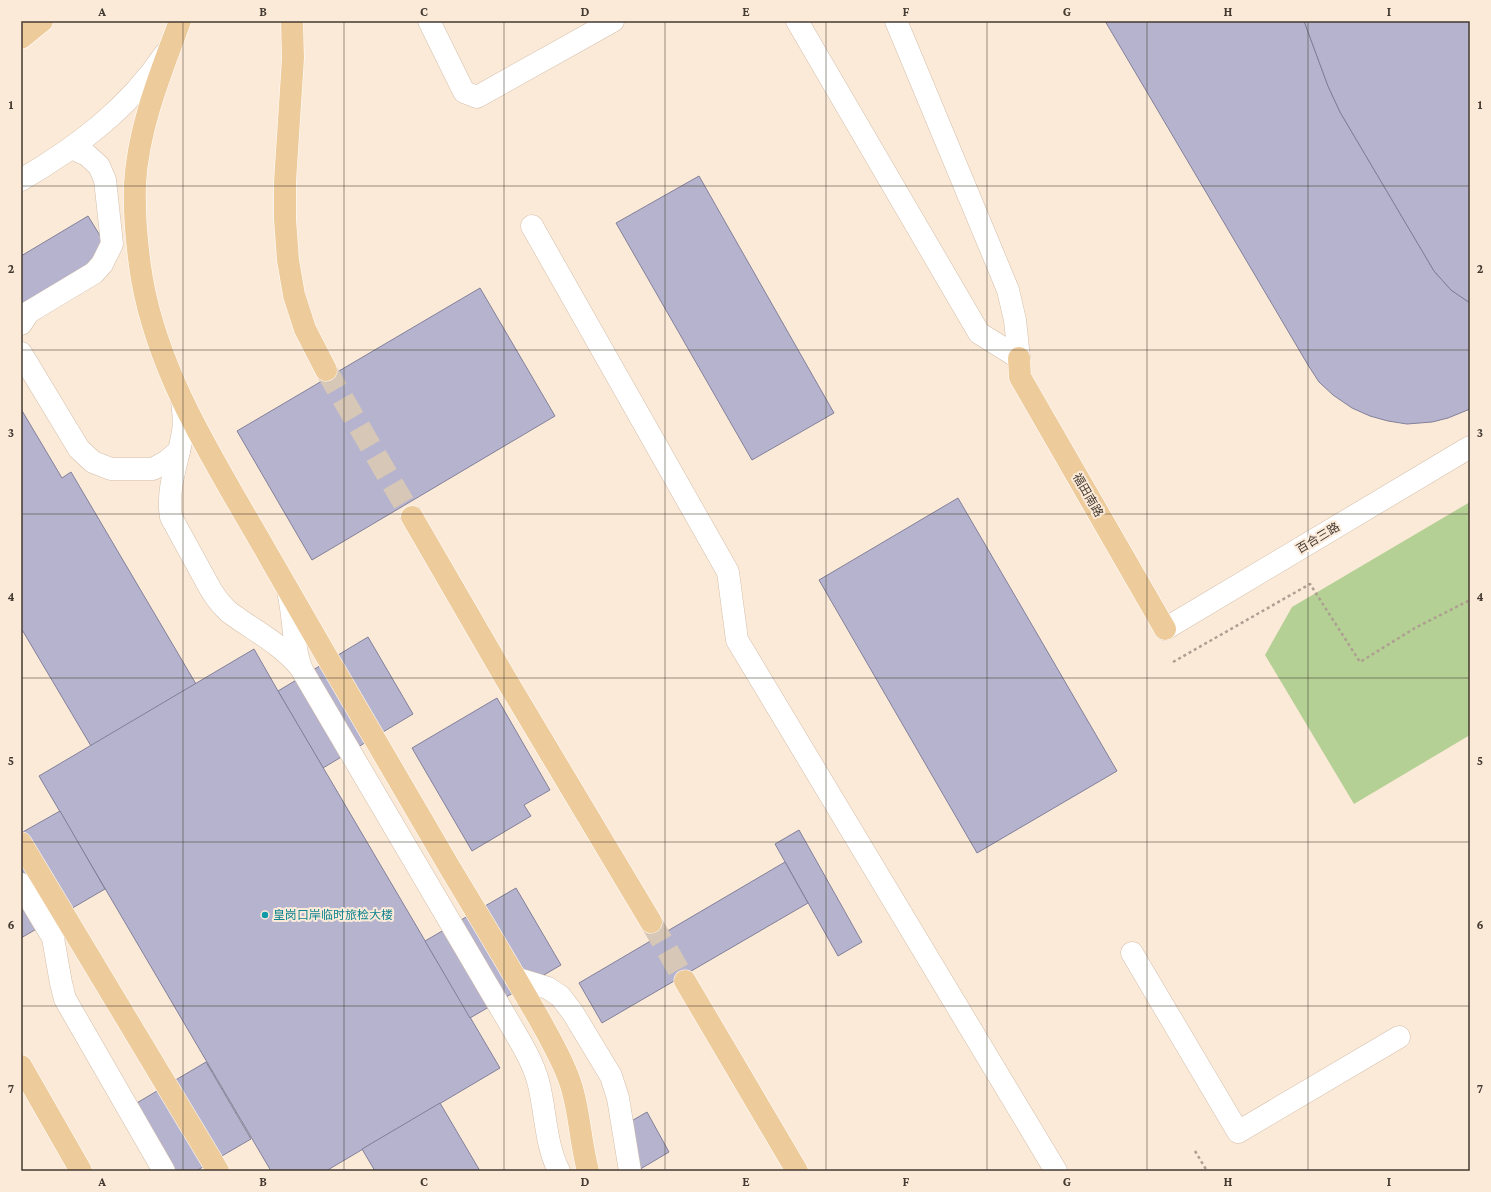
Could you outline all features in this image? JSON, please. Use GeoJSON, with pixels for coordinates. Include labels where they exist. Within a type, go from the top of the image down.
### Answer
{"type":"FeatureCollection","features":[{"type":"Feature","properties":{"kind":"main road"},"geometry":{"type":"LineString","coordinates":[[21,38],[42,21]]}},
{"type":"Feature","properties":{"kind":"main road"},"geometry":{"type":"LineString","coordinates":[[180,21],[152,99],[145,127],[135,182],[135,208],[139,259],[146,299],[159,346],[182,400],[287,589],[547,1033],[570,1082],[588,1171]]}},
{"type":"Feature","properties":{"kind":"main road"},"geometry":{"type":"LineString","coordinates":[[292,21],[293,58],[285,182],[285,219],[288,260],[294,295],[305,329],[326,370]]}},
{"type":"Feature","properties":{"kind":"main road","name":"福田南路"},"geometry":{"type":"LineString","coordinates":[[1019,358],[1020,377],[1165,629]]}},
{"type":"Feature","properties":{"kind":"main road"},"geometry":{"type":"LineString","coordinates":[[412,518],[651,922]]}},
{"type":"Feature","properties":{"kind":"main road"},"geometry":{"type":"LineString","coordinates":[[21,843],[217,1169]]}},
{"type":"Feature","properties":{"kind":"main road"},"geometry":{"type":"LineString","coordinates":[[685,981],[797,1171]]}},
{"type":"Feature","properties":{"kind":"main road"},"geometry":{"type":"LineString","coordinates":[[21,1066],[81,1171]]}},
{"type":"Feature","properties":{"kind":"street"},"geometry":{"type":"LineString","coordinates":[[429,21],[464,92],[477,97],[613,21]]}},
{"type":"Feature","properties":{"kind":"street"},"geometry":{"type":"LineString","coordinates":[[797,21],[979,333],[1019,358]]}},
{"type":"Feature","properties":{"kind":"street"},"geometry":{"type":"LineString","coordinates":[[896,21],[1008,290],[1015,320],[1019,358]]}},
{"type":"Feature","properties":{"kind":"street"},"geometry":{"type":"LineString","coordinates":[[21,180],[72,148],[108,120],[149,77],[172,43]]}},
{"type":"Feature","properties":{"kind":"street"},"geometry":{"type":"LineString","coordinates":[[21,324],[29,312],[94,273],[102,264],[112,244],[105,180],[99,166],[87,155],[72,148]]}},
{"type":"Feature","properties":{"kind":"street"},"geometry":{"type":"LineString","coordinates":[[532,226],[728,572],[737,640],[1056,1171]]}},
{"type":"Feature","properties":{"kind":"street"},"geometry":{"type":"LineString","coordinates":[[21,353],[79,449],[93,462],[111,469],[154,469],[179,451]]}},
{"type":"Feature","properties":{"kind":"street"},"geometry":{"type":"LineString","coordinates":[[182,400],[184,429],[170,493],[169,506],[171,516],[211,590],[228,611],[286,652],[302,670]]}},
{"type":"Feature","properties":{"kind":"street","name":"百合三路"},"geometry":{"type":"LineString","coordinates":[[1165,629],[1470,447]]}},
{"type":"Feature","properties":{"kind":"street"},"geometry":{"type":"LineString","coordinates":[[287,589],[294,625],[297,659],[302,670],[525,1049],[538,1080],[551,1150],[559,1171]]}},
{"type":"Feature","properties":{"kind":"street"},"geometry":{"type":"LineString","coordinates":[[21,884],[53,938],[65,999],[164,1171]]}},
{"type":"Feature","properties":{"kind":"street"},"geometry":{"type":"LineString","coordinates":[[1132,953],[1238,1132],[1399,1037]]}},
{"type":"Feature","properties":{"kind":"street"},"geometry":{"type":"LineString","coordinates":[[515,978],[548,988],[560,996],[573,1013],[611,1076],[618,1098],[630,1171]]}},
{"type":"Feature","properties":{"kind":"path"},"geometry":{"type":"LineString","coordinates":[[1173,662],[1310,584],[1360,662],[1415,628],[1470,600]]}},
{"type":"Feature","properties":{"kind":"path"},"geometry":{"type":"LineString","coordinates":[[1195,1151],[1207,1171]]}},
{"type":"Feature","properties":{"kind":"green space"},"geometry":{"type":"Polygon","coordinates":[[[1470,502],[1470,735],[1354,804],[1265,655],[1292,607],[1470,502]]]}},
{"type":"Feature","properties":{"kind":"building"},"geometry":{"type":"Polygon","coordinates":[[[1105,21],[1304,21],[1328,86],[1340,112],[1434,271],[1451,290],[1470,303],[1470,409],[1448,418],[1432,422],[1407,424],[1388,421],[1370,416],[1352,408],[1333,395],[1319,382],[1105,21]]]}},
{"type":"Feature","properties":{"kind":"building"},"geometry":{"type":"Polygon","coordinates":[[[1304,21],[1470,21],[1470,303],[1451,290],[1434,271],[1340,112],[1328,86],[1304,21]]]}},
{"type":"Feature","properties":{"kind":"building"},"geometry":{"type":"Polygon","coordinates":[[[699,176],[834,413],[752,460],[616,223],[699,176]]]}},
{"type":"Feature","properties":{"kind":"building"},"geometry":{"type":"Polygon","coordinates":[[[88,216],[110,252],[21,305],[21,256],[88,216]]]}},
{"type":"Feature","properties":{"kind":"building"},"geometry":{"type":"Polygon","coordinates":[[[480,288],[555,416],[312,560],[237,431],[480,288]]]}},
{"type":"Feature","properties":{"kind":"building"},"geometry":{"type":"Polygon","coordinates":[[[21,409],[62,478],[71,472],[196,684],[91,746],[21,628],[21,409]]]}},
{"type":"Feature","properties":{"kind":"building"},"geometry":{"type":"Polygon","coordinates":[[[958,498],[1117,771],[977,853],[819,580],[958,498]]]}},
{"type":"Feature","properties":{"kind":"building"},"geometry":{"type":"Polygon","coordinates":[[[368,637],[413,714],[323,768],[278,691],[368,637]]]}},
{"type":"Feature","properties":{"kind":"building","name":"皇岗口岸临时旅检大楼"},"geometry":{"type":"Polygon","coordinates":[[[254,649],[500,1068],[326,1171],[271,1171],[39,776],[254,649]]]}},
{"type":"Feature","properties":{"kind":"building"},"geometry":{"type":"Polygon","coordinates":[[[497,698],[550,790],[524,805],[531,816],[472,851],[412,748],[497,698]]]}},
{"type":"Feature","properties":{"kind":"building"},"geometry":{"type":"Polygon","coordinates":[[[60,811],[105,889],[21,938],[21,833],[60,811]]]}},
{"type":"Feature","properties":{"kind":"building"},"geometry":{"type":"Polygon","coordinates":[[[799,830],[862,942],[838,956],[775,844],[799,830]]]}},
{"type":"Feature","properties":{"kind":"building"},"geometry":{"type":"Polygon","coordinates":[[[785,862],[808,903],[602,1023],[579,983],[785,862]]]}},
{"type":"Feature","properties":{"kind":"building"},"geometry":{"type":"Polygon","coordinates":[[[516,888],[561,965],[470,1018],[425,941],[516,888]]]}},
{"type":"Feature","properties":{"kind":"building"},"geometry":{"type":"Polygon","coordinates":[[[206,1062],[251,1139],[196,1171],[174,1171],[135,1104],[206,1062]]]}},
{"type":"Feature","properties":{"kind":"building"},"geometry":{"type":"Polygon","coordinates":[[[440,1103],[480,1171],[375,1171],[362,1149],[440,1103]]]}},
{"type":"Feature","properties":{"kind":"building"},"geometry":{"type":"Polygon","coordinates":[[[647,1112],[669,1152],[637,1171],[614,1131],[647,1112]]]}},
{"type":"Feature","properties":{"kind":"tunnel"},"geometry":{"type":"LineString","coordinates":[[326,370],[412,517]]}},
{"type":"Feature","properties":{"kind":"tunnel"},"geometry":{"type":"LineString","coordinates":[[651,922],[685,981]]}},
{"type":"Feature","properties":{"kind":"place","name":"皇岗口岸临时旅检大楼"},"geometry":{"type":"Point","coordinates":[265,915]}}]}
